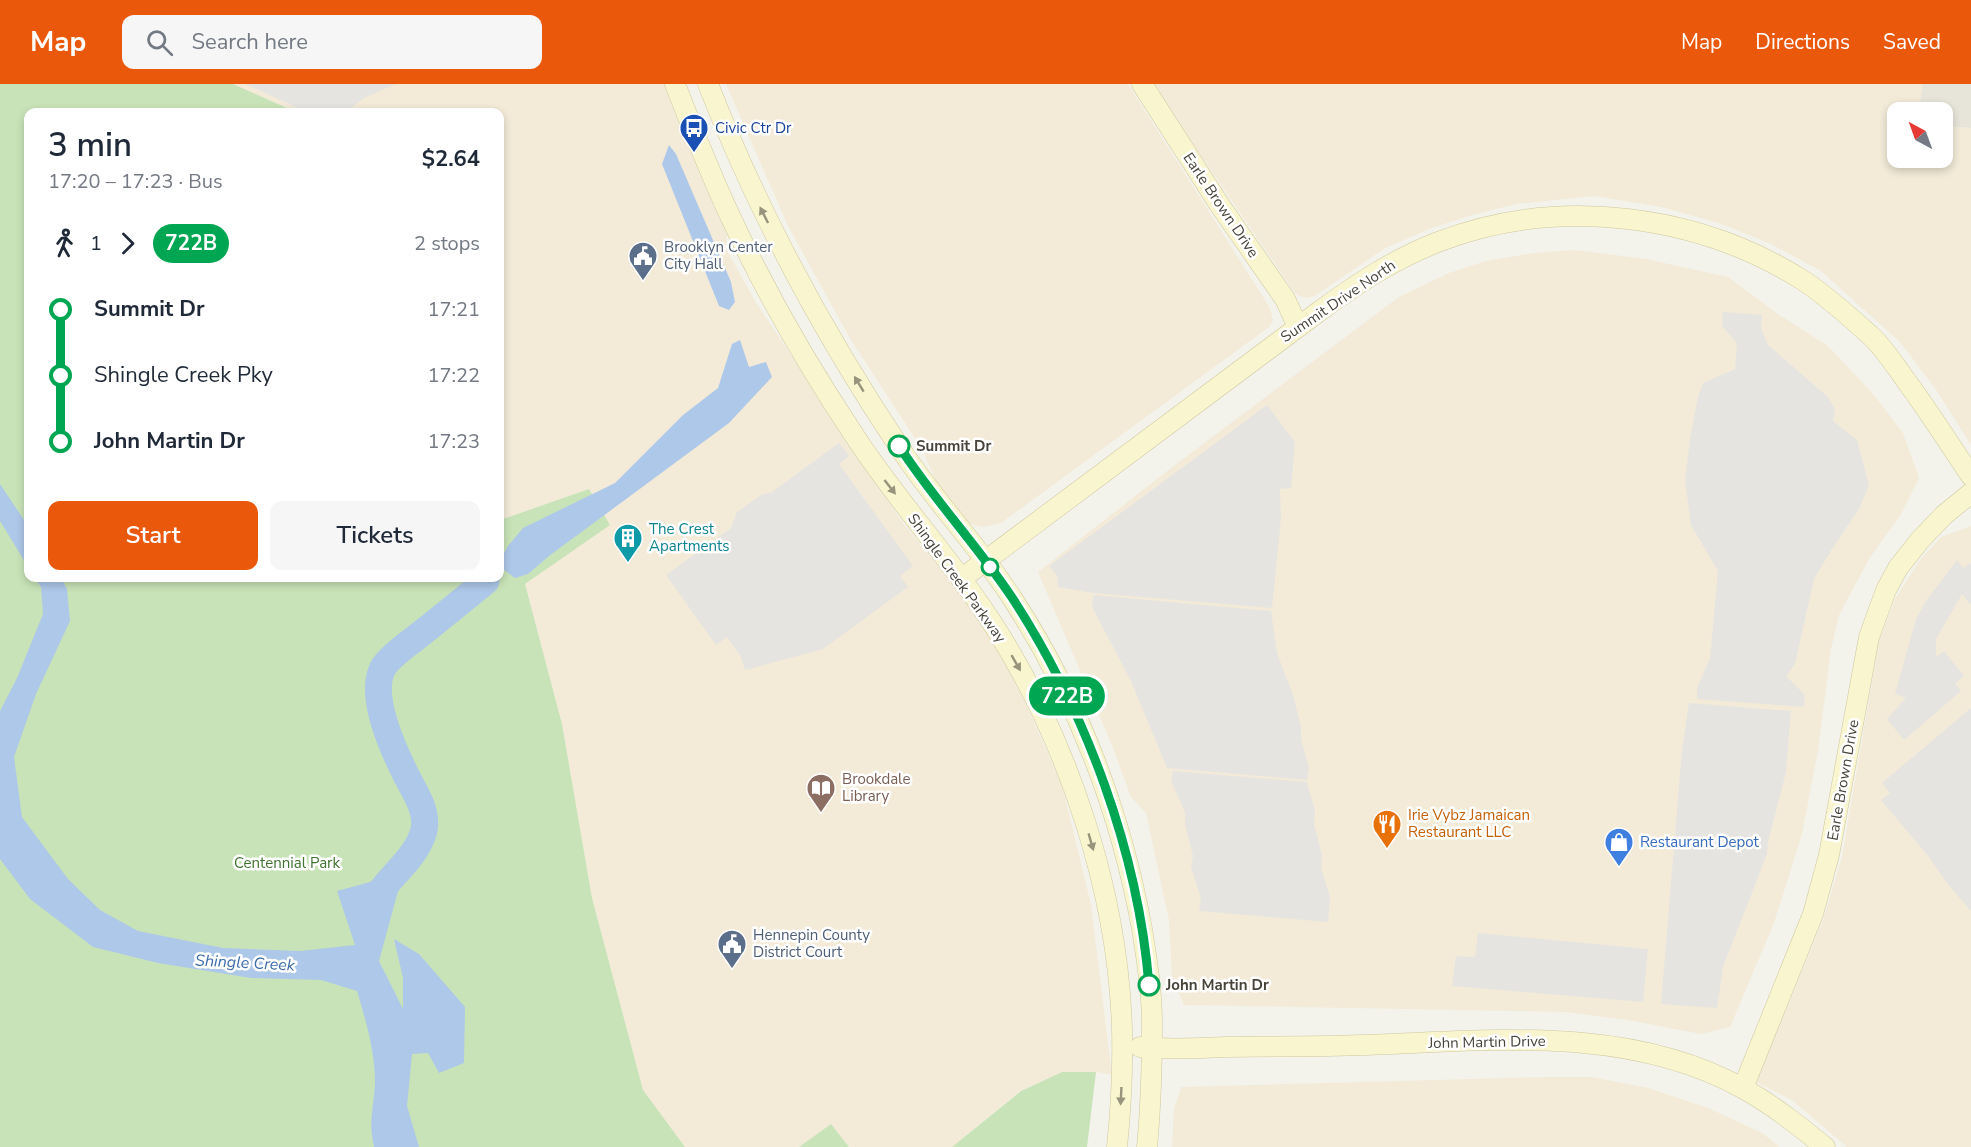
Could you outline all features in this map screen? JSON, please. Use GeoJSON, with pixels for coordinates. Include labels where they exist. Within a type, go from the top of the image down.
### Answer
{"type":"FeatureCollection","features":[{"type":"Feature","properties":{"kind":"street","name":"Shingle Creek Parkway"},"geometry":{"type":"LineString","coordinates":[[675,84],[732,221],[778,308],[863,448],[999,633],[1047,720],[1071,780],[1092,845],[1108,910],[1118,975],[1123,1069],[1117,1147]]}},
{"type":"Feature","properties":{"kind":"street","name":"Shingle Creek Parkway"},"geometry":{"type":"LineString","coordinates":[[708,84],[729,139],[760,207],[825,328],[906,456],[985,559],[1030,626],[1058,677],[1089,744],[1135,890],[1147,959],[1153,1022],[1151,1109],[1147,1147]]}},
{"type":"Feature","properties":{"kind":"street","name":"Earle Brown Drive"},"geometry":{"type":"LineString","coordinates":[[1142,84],[1219,204],[1285,299],[1298,327]]}},
{"type":"Feature","properties":{"kind":"street","name":"Summit Drive North"},"geometry":{"type":"LineString","coordinates":[[961,579],[1345,293],[1395,262],[1437,242],[1484,227],[1531,219],[1578,216],[1635,219],[1688,230],[1731,245],[1804,281],[1872,338],[1900,372],[1971,476]]}},
{"type":"Feature","properties":{"kind":"street","name":"Earle Brown Drive"},"geometry":{"type":"LineString","coordinates":[[1743,1088],[1815,904],[1830,855],[1869,637],[1886,590],[1898,568],[1920,540],[1944,515],[1971,493]]}},
{"type":"Feature","properties":{"kind":"street","name":"John Martin Drive"},"geometry":{"type":"LineString","coordinates":[[1122,1046],[1151,1048],[1576,1041],[1649,1052],[1697,1068],[1743,1088],[1787,1116],[1825,1147]]}},
{"type":"Feature","properties":{"kind":"shaded area"},"geometry":{"type":"Polygon","coordinates":[[[233,84],[666,84],[727,234],[726,249],[755,301],[901,520],[988,628],[1024,700],[1062,785],[1091,905],[1112,1075],[1096,1072],[1062,1072],[1020,1091],[952,1147],[849,1147],[831,1124],[799,1147],[685,1147],[643,1090],[592,898],[562,724],[525,584],[609,524],[589,489],[504,519],[504,108],[287,108],[233,84]]]}},
{"type":"Feature","properties":{"kind":"shaded area"},"geometry":{"type":"Polygon","coordinates":[[[245,84],[396,84],[364,98],[351,108],[298,108],[245,84]]]}},
{"type":"Feature","properties":{"kind":"shaded area"},"geometry":{"type":"Polygon","coordinates":[[[726,84],[1128,84],[1270,308],[1273,320],[1269,327],[1001,523],[982,527],[967,523],[938,486],[922,449],[851,340],[788,226],[726,84]]]}},
{"type":"Feature","properties":{"kind":"shaded area"},"geometry":{"type":"Polygon","coordinates":[[[1152,84],[1922,84],[1920,102],[1887,102],[1887,168],[1953,168],[1953,127],[1971,128],[1971,445],[1937,391],[1900,342],[1821,271],[1771,244],[1719,223],[1661,207],[1594,196],[1516,204],[1432,228],[1385,248],[1316,295],[1307,298],[1294,292],[1152,84]]]}},
{"type":"Feature","properties":{"kind":"shaded area"},"geometry":{"type":"Polygon","coordinates":[[[1922,84],[1971,84],[1971,128],[1953,127],[1953,102],[1920,102],[1922,84]]]}},
{"type":"Feature","properties":{"kind":"shaded area"},"geometry":{"type":"Polygon","coordinates":[[[1575,250],[1646,259],[1728,277],[1778,314],[1828,346],[1874,395],[1903,433],[1919,478],[1901,514],[1869,559],[1839,615],[1831,649],[1818,750],[1802,834],[1774,923],[1730,1027],[1701,1034],[1628,1020],[1566,1012],[1184,1005],[1172,977],[1169,920],[1146,813],[1131,797],[1111,743],[1038,572],[1171,468],[1399,297],[1449,273],[1486,261],[1534,253],[1575,250]]]}},
{"type":"Feature","properties":{"kind":"shaded area"},"geometry":{"type":"Polygon","coordinates":[[[1723,312],[1762,315],[1761,328],[1768,345],[1827,396],[1835,409],[1833,421],[1857,440],[1869,485],[1859,509],[1814,579],[1795,664],[1786,676],[1805,695],[1804,707],[1697,699],[1697,688],[1710,658],[1718,571],[1691,525],[1685,481],[1690,439],[1703,383],[1735,369],[1737,343],[1722,326],[1723,312]]]}},
{"type":"Feature","properties":{"kind":"shaded area"},"geometry":{"type":"Polygon","coordinates":[[[1267,405],[1295,442],[1291,488],[1280,489],[1281,518],[1272,608],[1093,593],[1058,587],[1057,576],[1049,566],[1267,405]]]}},
{"type":"Feature","properties":{"kind":"shaded area"},"geometry":{"type":"Polygon","coordinates":[[[839,443],[849,456],[839,464],[913,566],[900,576],[908,587],[823,649],[745,670],[741,657],[727,637],[716,645],[666,575],[731,528],[737,512],[761,495],[772,492],[839,443]]]}},
{"type":"Feature","properties":{"kind":"shaded area"},"geometry":{"type":"Polygon","coordinates":[[[1971,526],[1971,1147],[1847,1147],[1792,1100],[1756,1082],[1823,920],[1842,857],[1879,640],[1895,599],[1920,560],[1941,537],[1971,526]]]}},
{"type":"Feature","properties":{"kind":"shaded area"},"geometry":{"type":"Polygon","coordinates":[[[1957,560],[1963,568],[1971,563],[1971,605],[1962,594],[1936,639],[1936,657],[1944,651],[1964,676],[1955,683],[1961,691],[1904,740],[1887,719],[1906,698],[1895,694],[1916,619],[1926,601],[1957,560]]]}},
{"type":"Feature","properties":{"kind":"shaded area"},"geometry":{"type":"Polygon","coordinates":[[[1093,595],[1271,611],[1277,653],[1293,695],[1301,727],[1301,739],[1309,768],[1307,780],[1167,768],[1131,681],[1092,607],[1093,595]]]}},
{"type":"Feature","properties":{"kind":"shaded area"},"geometry":{"type":"Polygon","coordinates":[[[1689,703],[1791,711],[1786,772],[1767,854],[1723,967],[1717,1008],[1661,1004],[1682,750],[1689,703]]]}},
{"type":"Feature","properties":{"kind":"shaded area"},"geometry":{"type":"Polygon","coordinates":[[[1971,708],[1971,911],[1881,800],[1890,793],[1882,783],[1971,708]]]}},
{"type":"Feature","properties":{"kind":"shaded area"},"geometry":{"type":"Polygon","coordinates":[[[1173,771],[1307,782],[1315,811],[1314,824],[1322,855],[1321,868],[1330,897],[1328,922],[1199,911],[1201,898],[1191,867],[1193,856],[1185,824],[1185,812],[1171,781],[1173,771]]]}},
{"type":"Feature","properties":{"kind":"shaded area"},"geometry":{"type":"Polygon","coordinates":[[[1478,933],[1648,949],[1643,1002],[1452,986],[1456,956],[1475,957],[1478,933]]]}},
{"type":"Feature","properties":{"kind":"shaded area"},"geometry":{"type":"Polygon","coordinates":[[[1592,1077],[1648,1088],[1708,1108],[1762,1133],[1780,1147],[1172,1147],[1174,1109],[1181,1087],[1592,1077]]]}},
{"type":"Feature","properties":{"kind":"green space","name":"Centennial Park"},"geometry":{"type":"Polygon","coordinates":[[[0,84],[233,84],[287,108],[24,108],[24,582],[504,582],[504,519],[589,489],[610,525],[525,584],[562,724],[592,898],[643,1090],[685,1147],[0,1147],[0,84]]]}},
{"type":"Feature","properties":{"kind":"green space"},"geometry":{"type":"Polygon","coordinates":[[[1062,1072],[1096,1072],[1087,1147],[952,1147],[1021,1091],[1062,1072]]]}},
{"type":"Feature","properties":{"kind":"green space"},"geometry":{"type":"Polygon","coordinates":[[[831,1124],[849,1147],[799,1147],[831,1124]]]}},
{"type":"Feature","properties":{"kind":"water"},"geometry":{"type":"Polygon","coordinates":[[[669,145],[676,154],[731,282],[735,302],[729,310],[719,306],[662,164],[669,145]]]}},
{"type":"Feature","properties":{"kind":"water"},"geometry":{"type":"Polygon","coordinates":[[[740,340],[749,367],[766,362],[772,377],[729,423],[528,574],[515,578],[504,570],[504,553],[523,528],[615,483],[683,415],[718,388],[732,344],[740,340]]]}},
{"type":"Feature","properties":{"kind":"water"},"geometry":{"type":"Polygon","coordinates":[[[0,484],[24,520],[24,560],[0,521],[0,484]]]}},
{"type":"Feature","properties":{"kind":"water","name":"Shingle Creek"},"geometry":{"type":"Polygon","coordinates":[[[38,582],[63,582],[67,589],[70,621],[36,694],[14,757],[22,817],[68,879],[100,910],[138,931],[223,948],[300,951],[355,945],[337,891],[403,873],[379,961],[403,1009],[403,978],[394,939],[419,954],[465,1007],[464,1063],[439,1073],[428,1053],[412,1054],[407,1106],[419,1147],[374,1147],[371,1122],[375,1082],[372,1048],[357,991],[321,980],[251,978],[158,963],[93,947],[30,899],[0,859],[0,711],[17,678],[43,614],[41,587],[38,582]]]}},
{"type":"Feature","properties":{"kind":"waterway"},"geometry":{"type":"LineString","coordinates":[[372,904],[415,850],[425,823],[420,801],[395,751],[384,721],[378,691],[380,677],[384,666],[396,654],[485,582]]}},
{"type":"Feature","properties":{"kind":"bus line","name":"722B"},"geometry":{"type":"LineString","coordinates":[[899,446],[1012,598],[1030,626],[1074,710],[1099,771],[1135,890],[1147,959],[1149,985]]}},
{"type":"Feature","properties":{"kind":"place","name":"Civic Ctr Dr"},"geometry":{"type":"Point","coordinates":[694,154]}},
{"type":"Feature","properties":{"kind":"place","name":"Brooklyn Center City Hall"},"geometry":{"type":"Point","coordinates":[643,282]}},
{"type":"Feature","properties":{"kind":"place","name":"Summit Dr"},"geometry":{"type":"Point","coordinates":[899,446]}},
{"type":"Feature","properties":{"kind":"place","name":"The Crest Apartments"},"geometry":{"type":"Point","coordinates":[628,564]}},
{"type":"Feature","properties":{"kind":"place","name":"Brookdale Library"},"geometry":{"type":"Point","coordinates":[821,814]}},
{"type":"Feature","properties":{"kind":"place","name":"Irie Vybz Jamaican Restaurant LLC"},"geometry":{"type":"Point","coordinates":[1387,850]}},
{"type":"Feature","properties":{"kind":"place","name":"Restaurant Depot"},"geometry":{"type":"Point","coordinates":[1619,868]}},
{"type":"Feature","properties":{"kind":"place","name":"Hennepin County District Court"},"geometry":{"type":"Point","coordinates":[732,970]}},
{"type":"Feature","properties":{"kind":"place","name":"John Martin Dr"},"geometry":{"type":"Point","coordinates":[1149,985]}}]}
